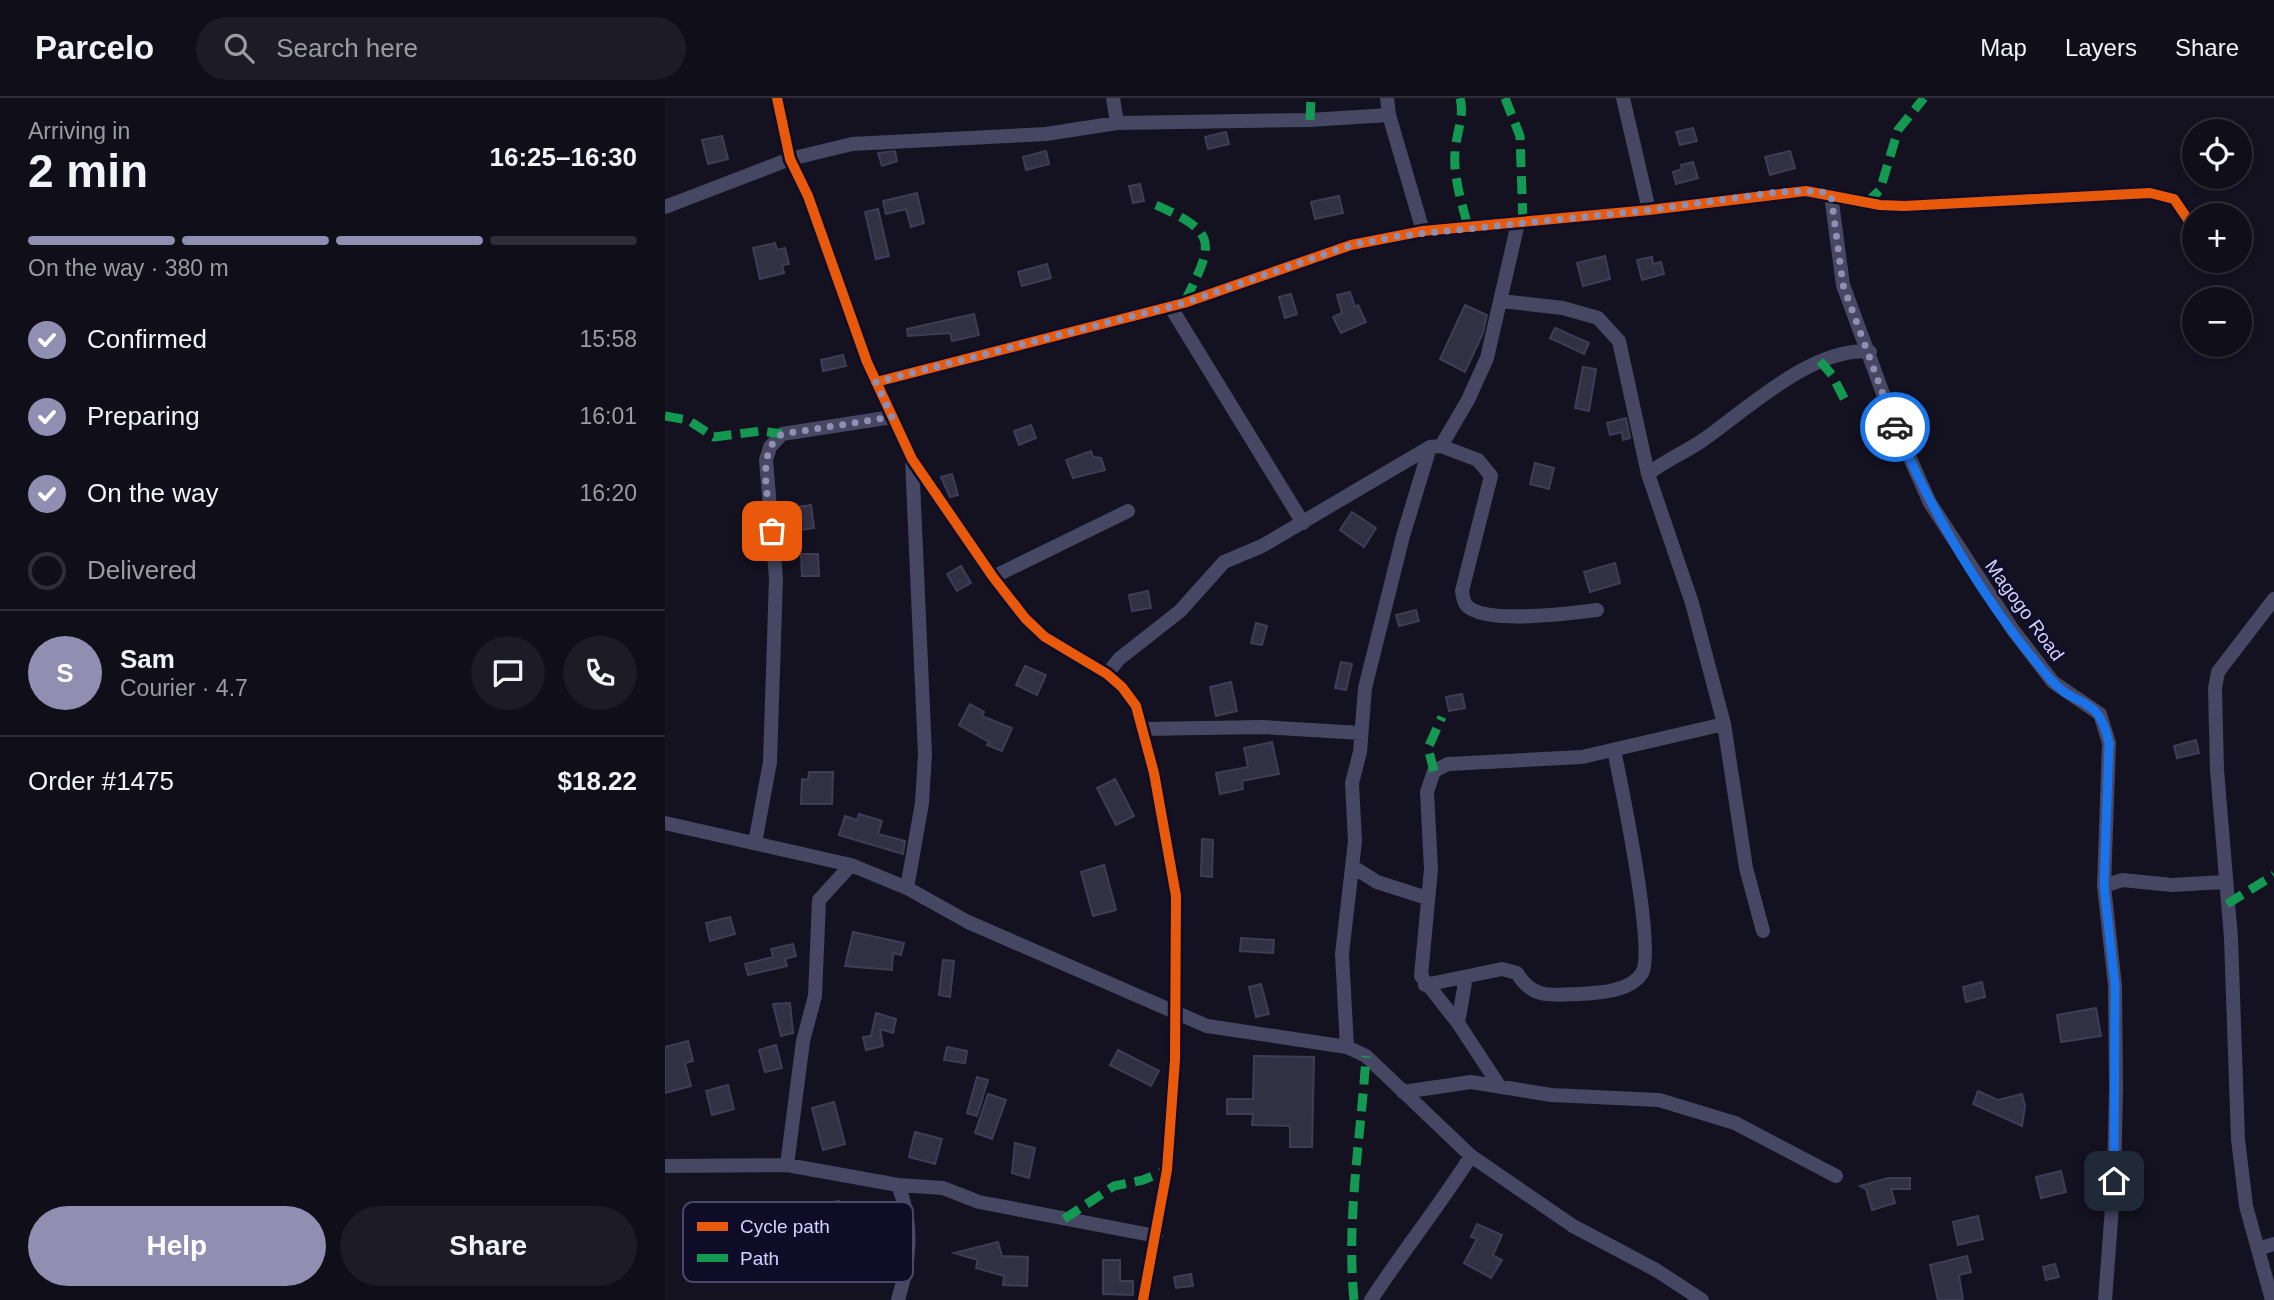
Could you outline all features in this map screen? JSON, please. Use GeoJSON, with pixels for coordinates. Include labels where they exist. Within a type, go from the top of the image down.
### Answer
{"type":"FeatureCollection","features":[{"type":"Feature","properties":{"kind":"street"},"geometry":{"type":"LineString","coordinates":[[777,98],[790,159],[808,196],[876,382],[912,459],[993,577],[1045,637],[1107,674],[1122,687],[1136,706],[1154,773],[1176,896],[1176,1015],[1167,1170],[1143,1300]]}},
{"type":"Feature","properties":{"kind":"street"},"geometry":{"type":"LineString","coordinates":[[1113,98],[1117,123]]}},
{"type":"Feature","properties":{"kind":"street"},"geometry":{"type":"LineString","coordinates":[[1387,98],[1389,116],[1423,231]]}},
{"type":"Feature","properties":{"kind":"street"},"geometry":{"type":"LineString","coordinates":[[1623,98],[1649,210]]}},
{"type":"Feature","properties":{"kind":"street"},"geometry":{"type":"LineString","coordinates":[[665,207],[790,159],[852,144],[1046,134],[1117,123],[1389,116]]}},
{"type":"Feature","properties":{"kind":"street"},"geometry":{"type":"LineString","coordinates":[[876,382],[1170,306],[1239,286],[1351,245],[1423,231],[1649,210],[1778,192],[1819,191],[1880,205],[1904,206],[2150,193],[2174,199],[2182,211]]}},
{"type":"Feature","properties":{"kind":"street","name":"Magogo Road"},"geometry":{"type":"LineString","coordinates":[[1831,195],[1843,285],[1910,461],[1963,556],[2053,682],[2089,705],[2105,723],[2109,743],[2104,886],[2112,942],[2116,1028],[2114,1181],[2105,1300]]}},
{"type":"Feature","properties":{"kind":"street"},"geometry":{"type":"LineString","coordinates":[[1347,1047],[1342,954],[1356,819],[1352,783],[1361,733],[1365,688],[1403,536],[1435,447],[1478,381],[1501,301],[1518,223]]}},
{"type":"Feature","properties":{"kind":"street"},"geometry":{"type":"LineString","coordinates":[[1501,301],[1563,307],[1598,318],[1613,330],[1627,365],[1648,474],[1692,603],[1724,724],[1746,869],[1763,932]]}},
{"type":"Feature","properties":{"kind":"street"},"geometry":{"type":"LineString","coordinates":[[1170,306],[1303,523]]}},
{"type":"Feature","properties":{"kind":"street"},"geometry":{"type":"LineString","coordinates":[[1648,474],[1709,436],[1754,400],[1820,361],[1850,350],[1870,352]]}},
{"type":"Feature","properties":{"kind":"street"},"geometry":{"type":"LineString","coordinates":[[755,843],[770,762],[776,578],[766,460],[770,447],[782,434],[892,417]]}},
{"type":"Feature","properties":{"kind":"street"},"geometry":{"type":"LineString","coordinates":[[1107,674],[1119,659],[1180,611],[1224,562],[1303,523],[1435,447],[1478,460],[1491,476],[1462,591],[1467,606],[1475,612],[1495,615],[1597,610]]}},
{"type":"Feature","properties":{"kind":"street"},"geometry":{"type":"LineString","coordinates":[[907,888],[922,803],[925,754],[912,459]]}},
{"type":"Feature","properties":{"kind":"street"},"geometry":{"type":"LineString","coordinates":[[993,577],[1128,511]]}},
{"type":"Feature","properties":{"kind":"street"},"geometry":{"type":"LineString","coordinates":[[2271,1300],[2246,1206],[2238,1139],[2231,938],[2224,882],[2217,770],[2216,680],[2225,661],[2274,599]]}},
{"type":"Feature","properties":{"kind":"street"},"geometry":{"type":"LineString","coordinates":[[1500,1087],[1458,1023],[1425,985],[1420,967],[1431,869],[1427,792],[1434,771],[1448,764],[1550,761],[1614,750],[1724,724]]}},
{"type":"Feature","properties":{"kind":"street"},"geometry":{"type":"LineString","coordinates":[[1143,729],[1263,727],[1361,733]]}},
{"type":"Feature","properties":{"kind":"street"},"geometry":{"type":"LineString","coordinates":[[1425,985],[1511,971],[1530,990],[1563,994],[1615,990],[1641,975],[1646,964],[1643,921],[1614,750]]}},
{"type":"Feature","properties":{"kind":"street"},"geometry":{"type":"LineString","coordinates":[[666,822],[851,865],[907,888],[968,922],[1176,1015],[1239,1033],[1347,1047],[1366,1056],[1471,1156],[1573,1226],[1656,1270],[1702,1300]]}},
{"type":"Feature","properties":{"kind":"street"},"geometry":{"type":"LineString","coordinates":[[787,1165],[803,1041],[815,996],[819,900],[851,865]]}},
{"type":"Feature","properties":{"kind":"street"},"geometry":{"type":"LineString","coordinates":[[1353,867],[1377,882],[1427,898]]}},
{"type":"Feature","properties":{"kind":"street"},"geometry":{"type":"LineString","coordinates":[[2104,886],[2122,880],[2172,886],[2224,882]]}},
{"type":"Feature","properties":{"kind":"street"},"geometry":{"type":"LineString","coordinates":[[1458,1023],[1467,977]]}},
{"type":"Feature","properties":{"kind":"street"},"geometry":{"type":"LineString","coordinates":[[1403,1093],[1456,1082],[1551,1095],[1658,1100],[1735,1123],[1836,1176]]}},
{"type":"Feature","properties":{"kind":"street"},"geometry":{"type":"LineString","coordinates":[[1371,1300],[1399,1257],[1432,1217],[1471,1156]]}},
{"type":"Feature","properties":{"kind":"street"},"geometry":{"type":"LineString","coordinates":[[665,1167],[787,1165],[898,1185],[943,1188],[979,1202],[1156,1236]]}},
{"type":"Feature","properties":{"kind":"street"},"geometry":{"type":"LineString","coordinates":[[898,1185],[902,1202]]}},
{"type":"Feature","properties":{"kind":"street"},"geometry":{"type":"LineString","coordinates":[[2257,1249],[2274,1244]]}},
{"type":"Feature","properties":{"kind":"street"},"geometry":{"type":"LineString","coordinates":[[898,1300],[902,1282]]}},
{"type":"Feature","properties":{"kind":"building"},"geometry":{"type":"Polygon","coordinates":[[[1693,128],[1697,141],[1680,145],[1676,132],[1693,128]]]}},
{"type":"Feature","properties":{"kind":"building"},"geometry":{"type":"Polygon","coordinates":[[[1226,132],[1229,144],[1208,149],[1205,137],[1226,132]]]}},
{"type":"Feature","properties":{"kind":"building"},"geometry":{"type":"Polygon","coordinates":[[[722,136],[728,159],[708,164],[702,140],[722,136]]]}},
{"type":"Feature","properties":{"kind":"building"},"geometry":{"type":"Polygon","coordinates":[[[895,151],[897,161],[882,166],[878,153],[895,151]]]}},
{"type":"Feature","properties":{"kind":"building"},"geometry":{"type":"Polygon","coordinates":[[[1046,151],[1049,164],[1026,170],[1023,157],[1046,151]]]}},
{"type":"Feature","properties":{"kind":"building"},"geometry":{"type":"Polygon","coordinates":[[[1790,151],[1795,168],[1770,175],[1765,157],[1790,151]]]}},
{"type":"Feature","properties":{"kind":"building"},"geometry":{"type":"Polygon","coordinates":[[[1693,162],[1698,178],[1676,184],[1673,172],[1682,169],[1681,165],[1693,162]]]}},
{"type":"Feature","properties":{"kind":"building"},"geometry":{"type":"Polygon","coordinates":[[[1140,184],[1144,201],[1133,203],[1129,186],[1140,184]]]}},
{"type":"Feature","properties":{"kind":"building"},"geometry":{"type":"Polygon","coordinates":[[[917,193],[924,223],[911,227],[906,209],[886,214],[883,201],[917,193]]]}},
{"type":"Feature","properties":{"kind":"building"},"geometry":{"type":"Polygon","coordinates":[[[1339,196],[1343,213],[1315,219],[1311,202],[1339,196]]]}},
{"type":"Feature","properties":{"kind":"building"},"geometry":{"type":"Polygon","coordinates":[[[878,209],[889,256],[876,259],[865,212],[878,209]]]}},
{"type":"Feature","properties":{"kind":"building"},"geometry":{"type":"Polygon","coordinates":[[[775,243],[777,250],[785,248],[789,264],[782,265],[784,273],[760,279],[753,248],[775,243]]]}},
{"type":"Feature","properties":{"kind":"building"},"geometry":{"type":"Polygon","coordinates":[[[1605,256],[1610,279],[1583,286],[1577,263],[1605,256]]]}},
{"type":"Feature","properties":{"kind":"building"},"geometry":{"type":"Polygon","coordinates":[[[1652,257],[1653,264],[1661,262],[1664,274],[1642,280],[1637,260],[1652,257]]]}},
{"type":"Feature","properties":{"kind":"building"},"geometry":{"type":"Polygon","coordinates":[[[1047,264],[1051,278],[1022,286],[1018,272],[1047,264]]]}},
{"type":"Feature","properties":{"kind":"building"},"geometry":{"type":"Polygon","coordinates":[[[1350,292],[1355,307],[1358,305],[1366,322],[1341,333],[1333,317],[1342,313],[1337,295],[1350,292]]]}},
{"type":"Feature","properties":{"kind":"building"},"geometry":{"type":"Polygon","coordinates":[[[1291,294],[1297,314],[1285,318],[1279,297],[1291,294]]]}},
{"type":"Feature","properties":{"kind":"building"},"geometry":{"type":"Polygon","coordinates":[[[1465,305],[1487,315],[1483,333],[1465,372],[1440,359],[1465,305]]]}},
{"type":"Feature","properties":{"kind":"building"},"geometry":{"type":"Polygon","coordinates":[[[974,314],[979,335],[952,341],[950,333],[908,336],[907,329],[974,314]]]}},
{"type":"Feature","properties":{"kind":"building"},"geometry":{"type":"Polygon","coordinates":[[[1555,328],[1589,343],[1584,354],[1550,338],[1555,328]]]}},
{"type":"Feature","properties":{"kind":"building"},"geometry":{"type":"Polygon","coordinates":[[[843,355],[846,366],[823,371],[821,360],[843,355]]]}},
{"type":"Feature","properties":{"kind":"building"},"geometry":{"type":"Polygon","coordinates":[[[1583,367],[1596,369],[1589,411],[1575,408],[1583,367]]]}},
{"type":"Feature","properties":{"kind":"building"},"geometry":{"type":"Polygon","coordinates":[[[1626,418],[1630,438],[1623,440],[1622,432],[1610,435],[1607,423],[1626,418]]]}},
{"type":"Feature","properties":{"kind":"building"},"geometry":{"type":"Polygon","coordinates":[[[1031,425],[1036,438],[1019,445],[1014,431],[1031,425]]]}},
{"type":"Feature","properties":{"kind":"building"},"geometry":{"type":"Polygon","coordinates":[[[1091,451],[1093,457],[1101,458],[1105,470],[1073,478],[1066,460],[1091,451]]]}},
{"type":"Feature","properties":{"kind":"building"},"geometry":{"type":"Polygon","coordinates":[[[1535,463],[1554,468],[1549,489],[1530,484],[1535,463]]]}},
{"type":"Feature","properties":{"kind":"building"},"geometry":{"type":"Polygon","coordinates":[[[952,474],[958,495],[950,497],[941,477],[952,474]]]}},
{"type":"Feature","properties":{"kind":"building"},"geometry":{"type":"Polygon","coordinates":[[[811,505],[814,528],[794,531],[790,508],[811,505]]]}},
{"type":"Feature","properties":{"kind":"building"},"geometry":{"type":"Polygon","coordinates":[[[1352,512],[1376,528],[1364,547],[1340,530],[1352,512]]]}},
{"type":"Feature","properties":{"kind":"building"},"geometry":{"type":"Polygon","coordinates":[[[801,554],[818,554],[819,576],[802,576],[801,554]]]}},
{"type":"Feature","properties":{"kind":"building"},"geometry":{"type":"Polygon","coordinates":[[[1615,563],[1620,583],[1590,592],[1584,572],[1615,563]]]}},
{"type":"Feature","properties":{"kind":"building"},"geometry":{"type":"Polygon","coordinates":[[[961,566],[971,583],[957,591],[947,574],[961,566]]]}},
{"type":"Feature","properties":{"kind":"building"},"geometry":{"type":"Polygon","coordinates":[[[1148,591],[1151,608],[1132,611],[1129,595],[1148,591]]]}},
{"type":"Feature","properties":{"kind":"building"},"geometry":{"type":"Polygon","coordinates":[[[1416,610],[1419,621],[1399,626],[1396,615],[1416,610]]]}},
{"type":"Feature","properties":{"kind":"building"},"geometry":{"type":"Polygon","coordinates":[[[1256,623],[1267,626],[1262,645],[1251,643],[1256,623]]]}},
{"type":"Feature","properties":{"kind":"building"},"geometry":{"type":"Polygon","coordinates":[[[1341,662],[1352,664],[1346,690],[1335,688],[1341,662]]]}},
{"type":"Feature","properties":{"kind":"building"},"geometry":{"type":"Polygon","coordinates":[[[1025,666],[1046,675],[1037,695],[1016,685],[1025,666]]]}},
{"type":"Feature","properties":{"kind":"building"},"geometry":{"type":"Polygon","coordinates":[[[1231,682],[1237,711],[1216,716],[1210,687],[1231,682]]]}},
{"type":"Feature","properties":{"kind":"building"},"geometry":{"type":"Polygon","coordinates":[[[1462,694],[1465,708],[1449,711],[1446,697],[1462,694]]]}},
{"type":"Feature","properties":{"kind":"building"},"geometry":{"type":"Polygon","coordinates":[[[970,704],[984,712],[982,716],[1012,728],[1002,751],[987,745],[989,742],[959,725],[970,704]]]}},
{"type":"Feature","properties":{"kind":"building"},"geometry":{"type":"Polygon","coordinates":[[[2196,740],[2199,753],[2177,758],[2174,746],[2196,740]]]}},
{"type":"Feature","properties":{"kind":"building"},"geometry":{"type":"Polygon","coordinates":[[[1272,742],[1279,774],[1242,781],[1243,789],[1220,794],[1216,773],[1248,767],[1244,748],[1272,742]]]}},
{"type":"Feature","properties":{"kind":"building"},"geometry":{"type":"Polygon","coordinates":[[[809,772],[833,772],[832,804],[801,804],[802,779],[808,780],[809,772]]]}},
{"type":"Feature","properties":{"kind":"building"},"geometry":{"type":"Polygon","coordinates":[[[1115,779],[1134,816],[1116,825],[1097,788],[1115,779]]]}},
{"type":"Feature","properties":{"kind":"building"},"geometry":{"type":"Polygon","coordinates":[[[859,814],[882,821],[878,834],[905,841],[903,854],[839,835],[845,816],[857,820],[859,814]]]}},
{"type":"Feature","properties":{"kind":"building"},"geometry":{"type":"Polygon","coordinates":[[[1202,839],[1213,840],[1212,877],[1201,876],[1202,839]]]}},
{"type":"Feature","properties":{"kind":"building"},"geometry":{"type":"Polygon","coordinates":[[[1104,865],[1116,910],[1093,916],[1081,872],[1104,865]]]}},
{"type":"Feature","properties":{"kind":"building"},"geometry":{"type":"Polygon","coordinates":[[[730,917],[735,934],[710,941],[706,923],[730,917]]]}},
{"type":"Feature","properties":{"kind":"building"},"geometry":{"type":"Polygon","coordinates":[[[853,932],[904,943],[901,955],[893,953],[892,970],[845,966],[853,932]]]}},
{"type":"Feature","properties":{"kind":"building"},"geometry":{"type":"Polygon","coordinates":[[[1241,938],[1274,940],[1273,953],[1240,951],[1241,938]]]}},
{"type":"Feature","properties":{"kind":"building"},"geometry":{"type":"Polygon","coordinates":[[[793,944],[796,956],[785,959],[787,966],[748,975],[745,964],[773,957],[771,949],[793,944]]]}},
{"type":"Feature","properties":{"kind":"building"},"geometry":{"type":"Polygon","coordinates":[[[943,960],[954,961],[950,997],[939,995],[943,960]]]}},
{"type":"Feature","properties":{"kind":"building"},"geometry":{"type":"Polygon","coordinates":[[[1982,982],[1985,997],[1966,1002],[1963,987],[1982,982]]]}},
{"type":"Feature","properties":{"kind":"building"},"geometry":{"type":"Polygon","coordinates":[[[1261,984],[1269,1014],[1256,1017],[1249,987],[1261,984]]]}},
{"type":"Feature","properties":{"kind":"building"},"geometry":{"type":"Polygon","coordinates":[[[790,1003],[793,1033],[781,1036],[773,1004],[790,1003]]]}},
{"type":"Feature","properties":{"kind":"building"},"geometry":{"type":"Polygon","coordinates":[[[2096,1008],[2101,1036],[2061,1042],[2057,1015],[2096,1008]]]}},
{"type":"Feature","properties":{"kind":"building"},"geometry":{"type":"Polygon","coordinates":[[[876,1013],[896,1019],[893,1033],[880,1029],[883,1046],[866,1050],[863,1037],[871,1036],[876,1013]]]}},
{"type":"Feature","properties":{"kind":"building"},"geometry":{"type":"Polygon","coordinates":[[[688,1041],[693,1061],[685,1063],[691,1086],[665,1093],[665,1047],[688,1041]]]}},
{"type":"Feature","properties":{"kind":"building"},"geometry":{"type":"Polygon","coordinates":[[[776,1045],[782,1068],[765,1072],[759,1050],[776,1045]]]}},
{"type":"Feature","properties":{"kind":"building"},"geometry":{"type":"Polygon","coordinates":[[[947,1047],[967,1051],[965,1063],[944,1060],[947,1047]]]}},
{"type":"Feature","properties":{"kind":"building"},"geometry":{"type":"Polygon","coordinates":[[[1118,1050],[1159,1071],[1151,1086],[1110,1065],[1118,1050]]]}},
{"type":"Feature","properties":{"kind":"building"},"geometry":{"type":"Polygon","coordinates":[[[1254,1056],[1314,1057],[1312,1147],[1290,1147],[1290,1126],[1252,1125],[1253,1114],[1227,1114],[1227,1099],[1253,1099],[1254,1056]]]}},
{"type":"Feature","properties":{"kind":"building"},"geometry":{"type":"Polygon","coordinates":[[[977,1077],[988,1080],[977,1116],[967,1113],[977,1077]]]}},
{"type":"Feature","properties":{"kind":"building"},"geometry":{"type":"Polygon","coordinates":[[[728,1085],[734,1109],[712,1115],[706,1091],[728,1085]]]}},
{"type":"Feature","properties":{"kind":"building"},"geometry":{"type":"Polygon","coordinates":[[[1978,1091],[1998,1100],[2022,1094],[2025,1106],[2022,1126],[1973,1104],[1978,1091]]]}},
{"type":"Feature","properties":{"kind":"building"},"geometry":{"type":"Polygon","coordinates":[[[988,1094],[1006,1100],[992,1139],[975,1133],[988,1094]]]}},
{"type":"Feature","properties":{"kind":"building"},"geometry":{"type":"Polygon","coordinates":[[[834,1102],[845,1144],[823,1150],[812,1108],[834,1102]]]}},
{"type":"Feature","properties":{"kind":"building"},"geometry":{"type":"Polygon","coordinates":[[[915,1132],[942,1139],[935,1164],[909,1157],[915,1132]]]}},
{"type":"Feature","properties":{"kind":"building"},"geometry":{"type":"Polygon","coordinates":[[[1015,1143],[1035,1148],[1029,1178],[1012,1173],[1015,1143]]]}},
{"type":"Feature","properties":{"kind":"building"},"geometry":{"type":"Polygon","coordinates":[[[2061,1171],[2066,1192],[2041,1198],[2036,1177],[2061,1171]]]}},
{"type":"Feature","properties":{"kind":"building"},"geometry":{"type":"Polygon","coordinates":[[[1888,1178],[1910,1178],[1910,1189],[1891,1189],[1895,1203],[1872,1210],[1866,1189],[1860,1186],[1888,1178]]]}},
{"type":"Feature","properties":{"kind":"building"},"geometry":{"type":"Polygon","coordinates":[[[1978,1216],[1983,1239],[1958,1245],[1953,1222],[1978,1216]]]}},
{"type":"Feature","properties":{"kind":"building"},"geometry":{"type":"Polygon","coordinates":[[[1477,1224],[1502,1235],[1493,1255],[1502,1260],[1491,1278],[1464,1263],[1477,1239],[1471,1237],[1477,1224]]]}},
{"type":"Feature","properties":{"kind":"building"},"geometry":{"type":"Polygon","coordinates":[[[998,1242],[1002,1256],[1028,1257],[1027,1286],[1003,1285],[1004,1276],[976,1268],[978,1260],[954,1253],[998,1242]]]}},
{"type":"Feature","properties":{"kind":"building"},"geometry":{"type":"Polygon","coordinates":[[[1967,1256],[1971,1272],[1959,1275],[1963,1300],[1938,1300],[1930,1265],[1967,1256]]]}},
{"type":"Feature","properties":{"kind":"building"},"geometry":{"type":"Polygon","coordinates":[[[1103,1260],[1120,1260],[1120,1281],[1133,1281],[1133,1295],[1103,1294],[1103,1260]]]}},
{"type":"Feature","properties":{"kind":"building"},"geometry":{"type":"Polygon","coordinates":[[[2055,1264],[2059,1277],[2046,1280],[2043,1267],[2055,1264]]]}},
{"type":"Feature","properties":{"kind":"building"},"geometry":{"type":"Polygon","coordinates":[[[1191,1274],[1193,1286],[1176,1288],[1174,1277],[1191,1274]]]}},
{"type":"Feature","properties":{"kind":"marked path"},"geometry":{"type":"LineString","coordinates":[[1310,120],[1311,98]]}},
{"type":"Feature","properties":{"kind":"marked path"},"geometry":{"type":"LineString","coordinates":[[1460,98],[1455,171],[1468,227]]}},
{"type":"Feature","properties":{"kind":"marked path"},"geometry":{"type":"LineString","coordinates":[[1505,98],[1520,136],[1523,223]]}},
{"type":"Feature","properties":{"kind":"marked path"},"geometry":{"type":"LineString","coordinates":[[1866,203],[1880,190],[1898,130],[1924,98]]}},
{"type":"Feature","properties":{"kind":"marked path"},"geometry":{"type":"LineString","coordinates":[[1156,205],[1191,224],[1200,232],[1205,242],[1201,266],[1184,303]]}},
{"type":"Feature","properties":{"kind":"marked path"},"geometry":{"type":"LineString","coordinates":[[1820,361],[1832,375],[1847,404]]}},
{"type":"Feature","properties":{"kind":"marked path"},"geometry":{"type":"LineString","coordinates":[[665,416],[688,420],[714,437],[761,431],[782,434]]}},
{"type":"Feature","properties":{"kind":"marked path"},"geometry":{"type":"LineString","coordinates":[[1434,771],[1428,748],[1442,717]]}},
{"type":"Feature","properties":{"kind":"marked path"},"geometry":{"type":"LineString","coordinates":[[2227,904],[2274,875]]}},
{"type":"Feature","properties":{"kind":"marked path"},"geometry":{"type":"LineString","coordinates":[[1354,1300],[1353,1209],[1366,1056]]}},
{"type":"Feature","properties":{"kind":"marked path"},"geometry":{"type":"LineString","coordinates":[[1064,1219],[1114,1186],[1143,1180],[1167,1170]]}},
{"type":"Feature","properties":{"kind":"cycle path"},"geometry":{"type":"LineString","coordinates":[[777,98],[790,159],[808,196],[867,362],[912,459],[993,577],[1025,618],[1045,637],[1107,674],[1122,687],[1136,706],[1154,773],[1176,896],[1175,1059],[1167,1170],[1143,1300]]}},
{"type":"Feature","properties":{"kind":"cycle path"},"geometry":{"type":"LineString","coordinates":[[876,382],[1184,303],[1351,245],[1423,231],[1649,210],[1806,191],[1880,205],[1904,206],[2150,193],[2174,199],[2182,211]]}},
{"type":"Feature","properties":{"kind":"way so far"},"geometry":{"type":"LineString","coordinates":[[772,531],[766,460],[775,439],[782,434],[892,417],[876,382],[1184,303],[1263,278],[1351,245],[1423,231],[1649,210],[1778,192],[1819,191],[1831,195],[1843,285],[1870,352],[1895,427]]}},
{"type":"Feature","properties":{"kind":"route"},"geometry":{"type":"LineString","coordinates":[[1895,427],[1930,503],[2013,630],[2053,682],[2089,705],[2100,714],[2105,723],[2109,743],[2104,886],[2115,986],[2114,1181]]}}]}
